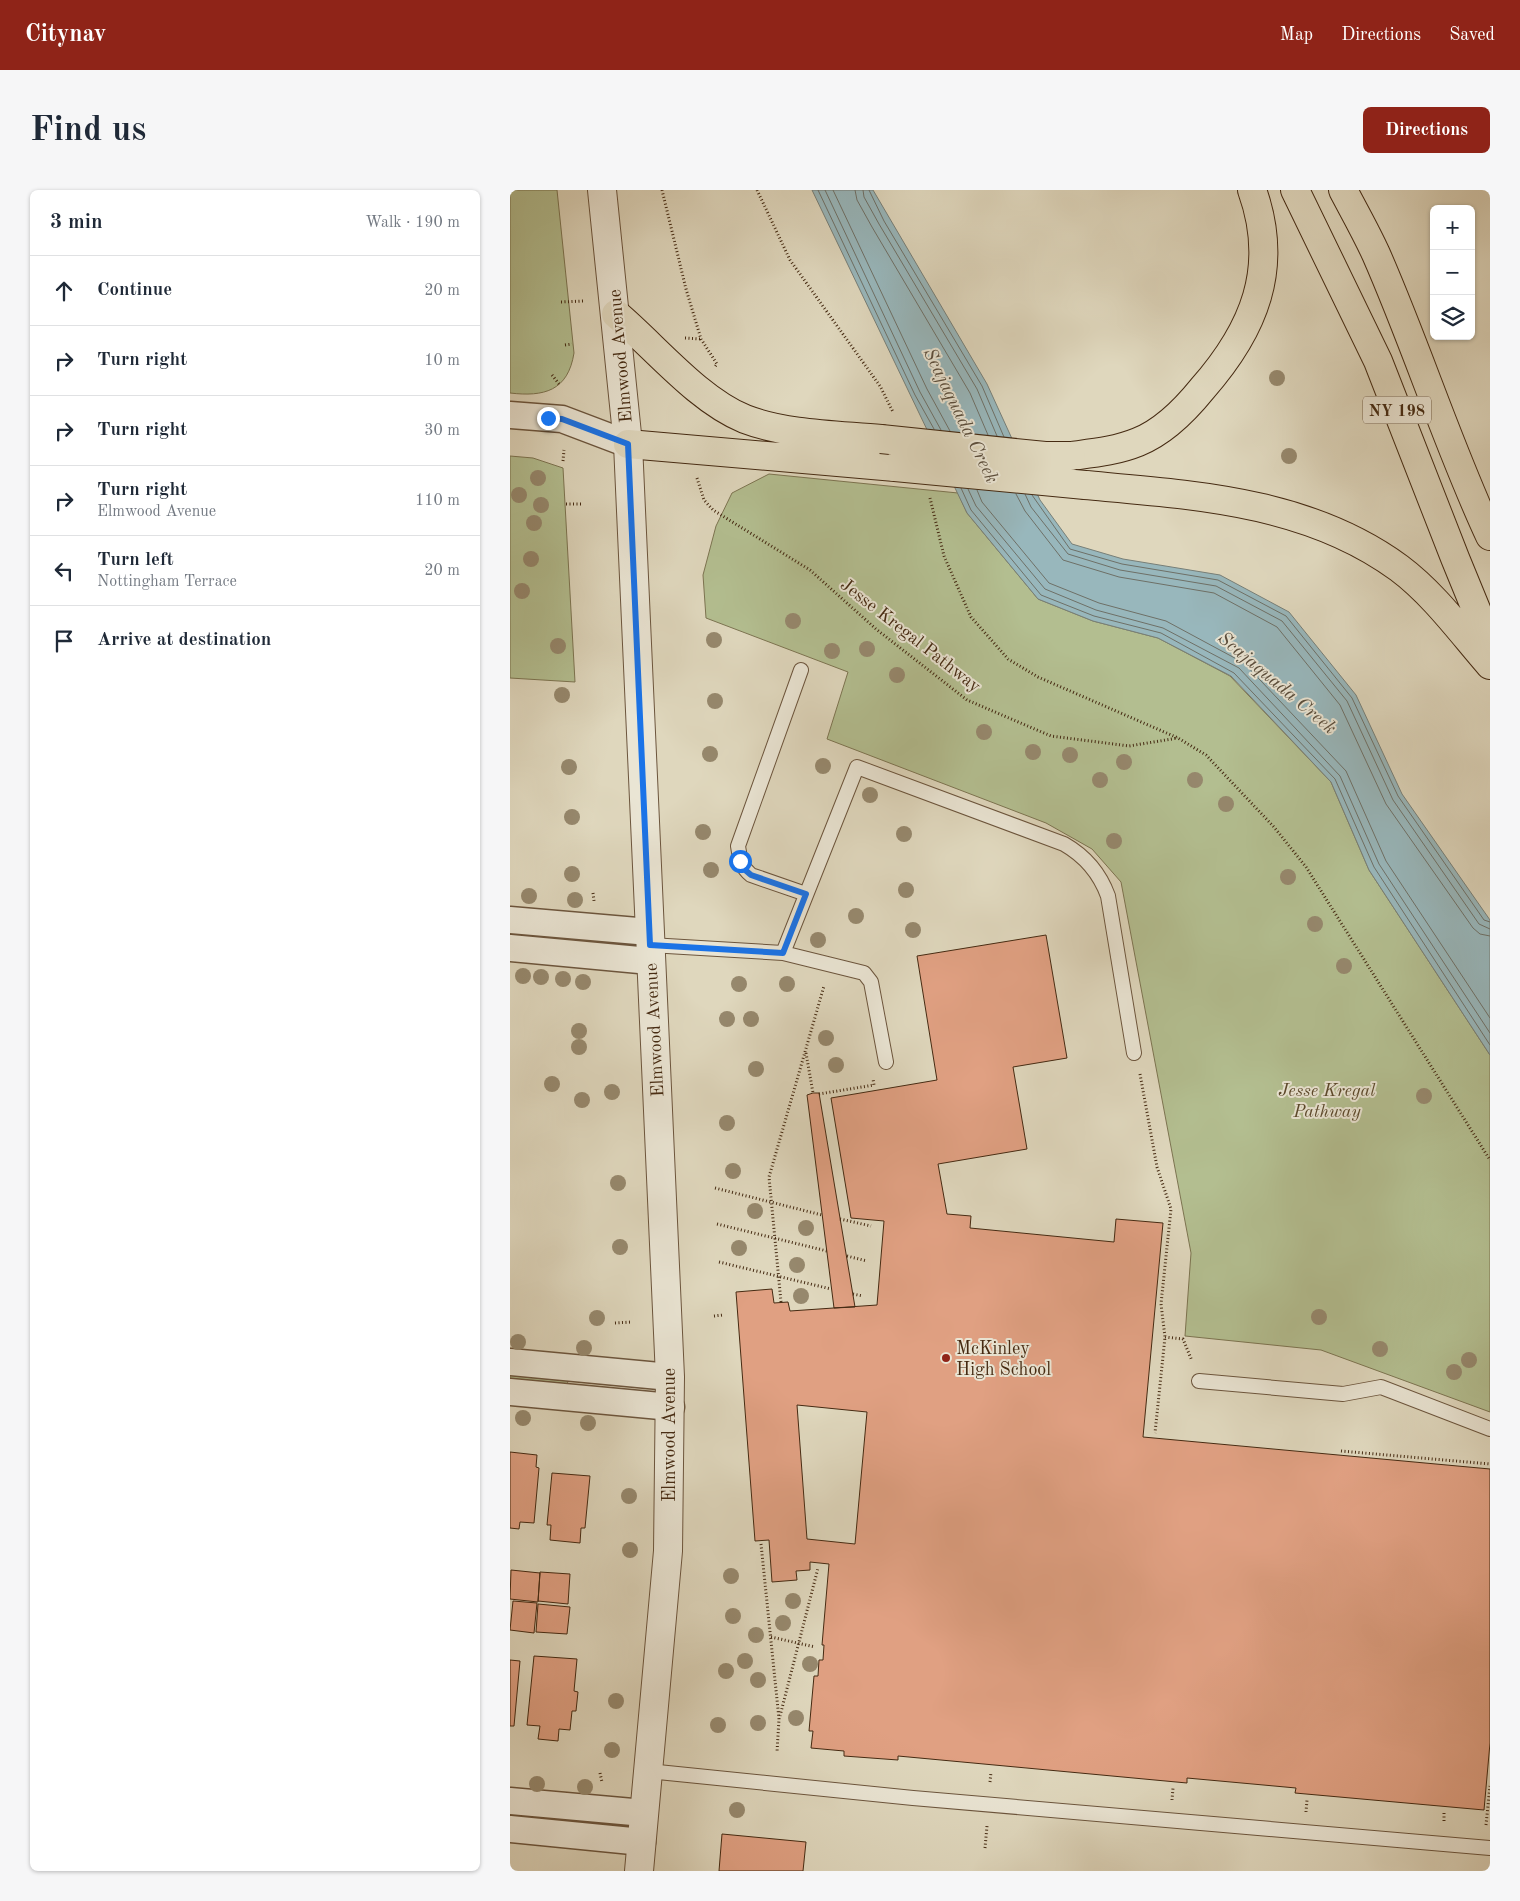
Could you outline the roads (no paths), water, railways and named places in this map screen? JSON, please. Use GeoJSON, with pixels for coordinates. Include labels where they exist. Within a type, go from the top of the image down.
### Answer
{"type":"FeatureCollection","features":[{"type":"Feature","properties":{"kind":"highway"},"geometry":{"type":"LineString","coordinates":[[616,314],[705,396],[746,419],[790,430],[1045,456],[1071,456],[1106,452],[1139,442],[1169,423],[1195,398],[1222,367],[1245,332],[1258,299],[1265,244],[1252,190]]}},
{"type":"Feature","properties":{"kind":"highway","name":"NY 198"},"geometry":{"type":"LineString","coordinates":[[1295,190],[1378,361],[1480,619],[1490,634]]}},
{"type":"Feature","properties":{"kind":"highway","name":"NY 198"},"geometry":{"type":"LineString","coordinates":[[1343,190],[1375,252],[1412,342],[1459,470],[1490,536]]}},
{"type":"Feature","properties":{"kind":"highway"},"geometry":{"type":"LineString","coordinates":[[628,444],[895,467],[1226,500],[1312,521],[1361,544],[1400,569],[1429,596],[1490,665]]}},
{"type":"Feature","properties":{"kind":"street","name":"Elmwood Avenue"},"geometry":{"type":"LineString","coordinates":[[602,190],[628,444],[670,1377],[668,1551],[639,1871]]}},
{"type":"Feature","properties":{"kind":"street"},"geometry":{"type":"LineString","coordinates":[[510,415],[562,419],[628,444]]}},
{"type":"Feature","properties":{"kind":"street"},"geometry":{"type":"LineString","coordinates":[[510,920],[650,946]]}},
{"type":"Feature","properties":{"kind":"street"},"geometry":{"type":"LineString","coordinates":[[510,948],[650,946]]}},
{"type":"Feature","properties":{"kind":"street"},"geometry":{"type":"LineString","coordinates":[[510,1362],[670,1377]]}},
{"type":"Feature","properties":{"kind":"street"},"geometry":{"type":"LineString","coordinates":[[510,1392],[670,1407]]}},
{"type":"Feature","properties":{"kind":"street"},"geometry":{"type":"LineString","coordinates":[[510,1801],[644,1813]]}},
{"type":"Feature","properties":{"kind":"street"},"geometry":{"type":"LineString","coordinates":[[510,1829],[642,1842]]}},
{"type":"Feature","properties":{"kind":"lane"},"geometry":{"type":"LineString","coordinates":[[801,670],[738,846],[740,861],[744,869],[751,875],[806,894]]}},
{"type":"Feature","properties":{"kind":"lane"},"geometry":{"type":"LineString","coordinates":[[783,953],[857,767],[1064,844],[1086,860],[1103,883],[1108,896],[1134,1053]]}},
{"type":"Feature","properties":{"kind":"lane"},"geometry":{"type":"LineString","coordinates":[[650,946],[783,953],[864,972],[871,982],[886,1062]]}},
{"type":"Feature","properties":{"kind":"lane"},"geometry":{"type":"LineString","coordinates":[[1199,1381],[1343,1394],[1381,1387],[1490,1429]]}},
{"type":"Feature","properties":{"kind":"lane"},"geometry":{"type":"LineString","coordinates":[[648,1772],[913,1798],[1490,1848]]}},
{"type":"Feature","properties":{"kind":"water","name":"Scajaquada Creek"},"geometry":{"type":"Polygon","coordinates":[[[812,190],[873,190],[987,384],[1040,500],[1072,544],[1123,559],[1220,575],[1289,612],[1356,695],[1402,794],[1490,920],[1490,1055],[1369,870],[1331,782],[1231,676],[1158,638],[1093,621],[1038,599],[967,513],[812,190]]]}},
{"type":"Feature","properties":{"kind":"place","name":"McKinley High School"},"geometry":{"type":"Point","coordinates":[946,1358]}},
{"type":"Feature","properties":{"kind":"park label","name":"Jesse Kregal Pathway"},"geometry":{"type":"Point","coordinates":[1327,1100]}}]}
